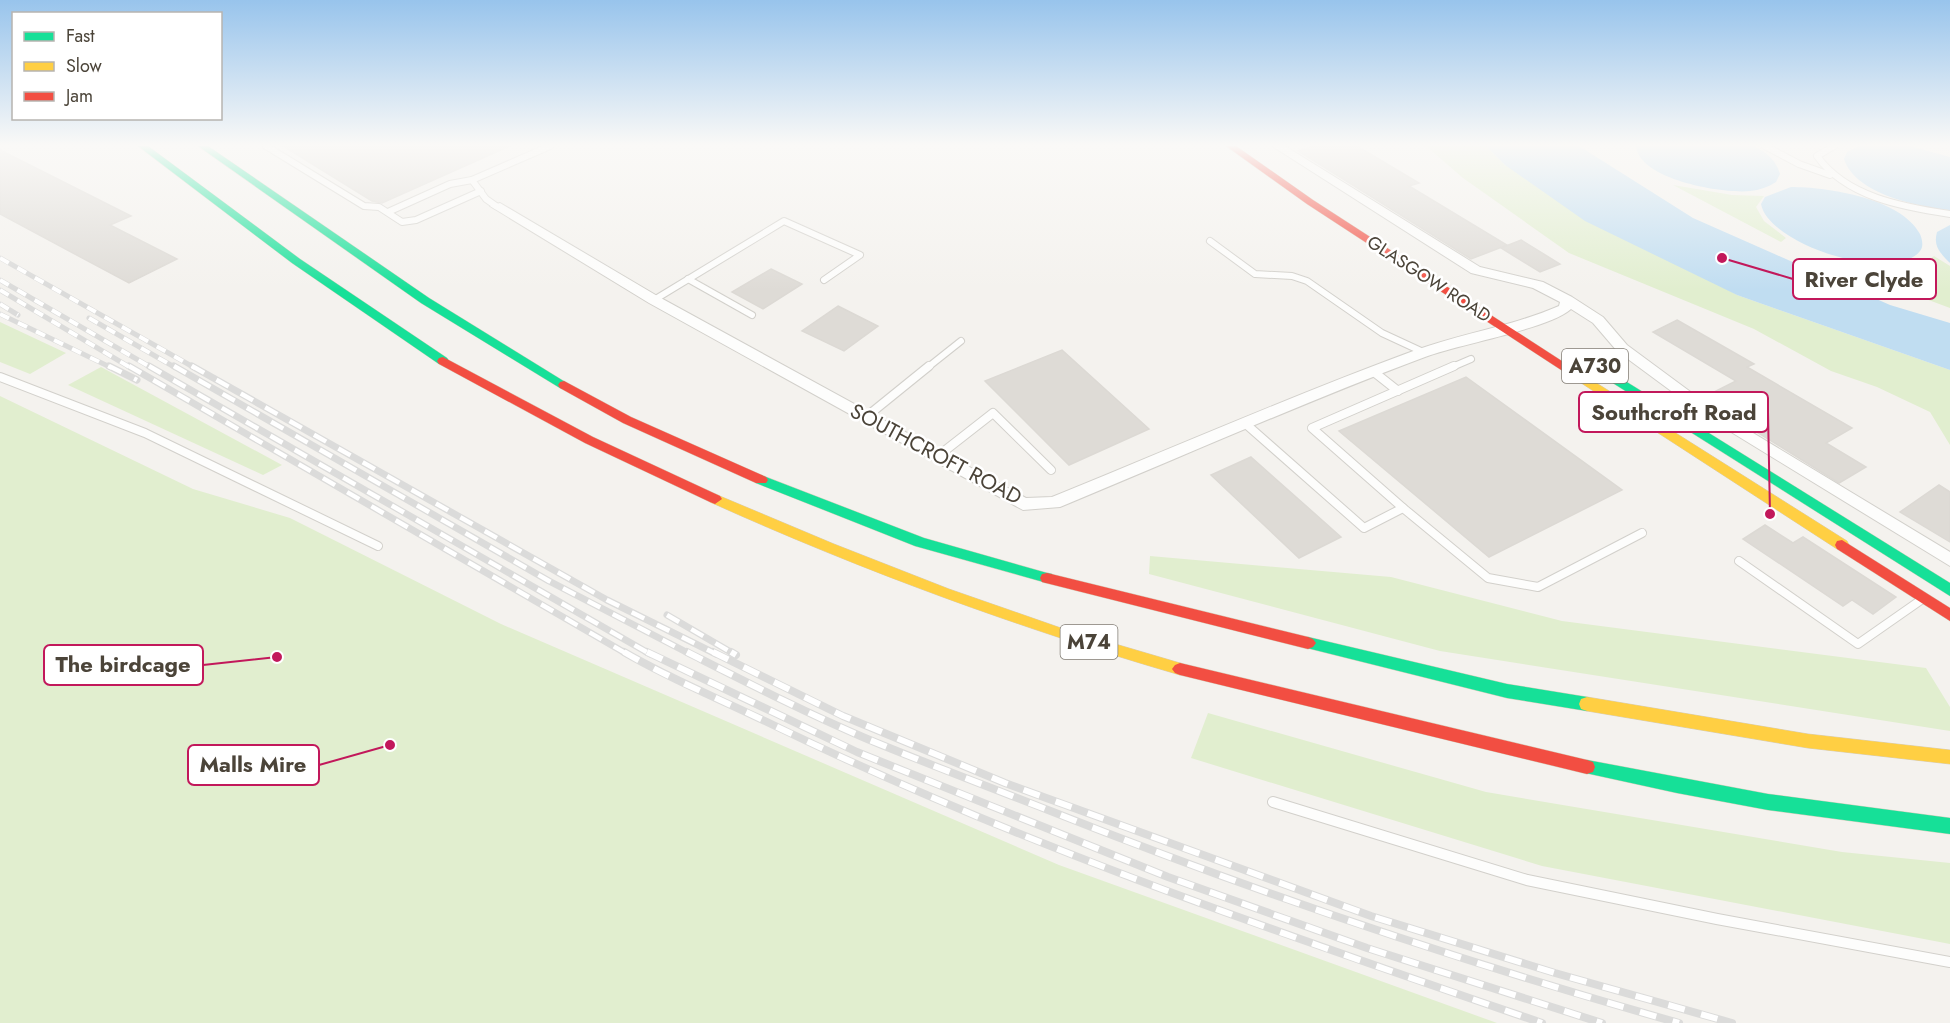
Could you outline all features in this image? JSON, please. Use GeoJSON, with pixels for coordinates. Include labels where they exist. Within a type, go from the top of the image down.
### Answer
{"type":"FeatureCollection","features":[{"type":"Feature","properties":{"kind":"main road","name":"M74"},"geometry":{"type":"LineString","coordinates":[[205,194],[297,263],[426,351],[616,453],[732,509],[868,565],[1097,645],[1302,701],[1696,791],[1870,820],[1950,826]]}},
{"type":"Feature","properties":{"kind":"main road","name":"M74"},"geometry":{"type":"LineString","coordinates":[[270,194],[335,240],[506,353],[627,420],[763,482],[920,542],[1089,590],[1507,691],[1808,741],[1950,758]]}},
{"type":"Feature","properties":{"kind":"main road","name":"GLASGOW ROAD"},"geometry":{"type":"LineString","coordinates":[[1298,194],[1950,615]]}},
{"type":"Feature","properties":{"kind":"main road","name":"GLASGOW ROAD"},"geometry":{"type":"LineString","coordinates":[[1509,311],[1545,334]]}},
{"type":"Feature","properties":{"kind":"main road","name":"A730"},"geometry":{"type":"LineString","coordinates":[[1591,363],[1950,590]]}},
{"type":"Feature","properties":{"kind":"street","name":"GLASGOW ROAD"},"geometry":{"type":"LineString","coordinates":[[1354,194],[1476,270],[1538,285],[1567,300],[1598,320],[1622,348],[1710,413],[1950,560]]}},
{"type":"Feature","properties":{"kind":"street","name":"SOUTHCROFT ROAD"},"geometry":{"type":"LineString","coordinates":[[496,206],[654,300],[1023,504],[1054,503],[1423,352],[1503,327]]}},
{"type":"Feature","properties":{"kind":"street","name":"GLASGOW ROAD"},"geometry":{"type":"LineString","coordinates":[[1503,327],[1543,319],[1565,308],[1567,300]]}},
{"type":"Feature","properties":{"kind":"lane"},"geometry":{"type":"LineString","coordinates":[[344,194],[364,206],[379,207],[396,220],[410,222],[475,194]]}},
{"type":"Feature","properties":{"kind":"lane"},"geometry":{"type":"LineString","coordinates":[[388,212],[428,194]]}},
{"type":"Feature","properties":{"kind":"lane"},"geometry":{"type":"LineString","coordinates":[[484,194],[496,206]]}},
{"type":"Feature","properties":{"kind":"lane"},"geometry":{"type":"LineString","coordinates":[[1874,194],[1895,203],[1950,214]]}},
{"type":"Feature","properties":{"kind":"lane"},"geometry":{"type":"LineString","coordinates":[[654,300],[784,221],[860,255],[824,280]]}},
{"type":"Feature","properties":{"kind":"lane"},"geometry":{"type":"LineString","coordinates":[[1210,241],[1255,274],[1292,276],[1307,281],[1382,333],[1423,352]]}},
{"type":"Feature","properties":{"kind":"lane"},"geometry":{"type":"LineString","coordinates":[[688,279],[752,315]]}},
{"type":"Feature","properties":{"kind":"lane"},"geometry":{"type":"LineString","coordinates":[[866,417],[962,341]]}},
{"type":"Feature","properties":{"kind":"lane"},"geometry":{"type":"LineString","coordinates":[[1471,359],[1312,428],[1403,508],[1488,578],[1538,587],[1642,533]]}},
{"type":"Feature","properties":{"kind":"lane"},"geometry":{"type":"LineString","coordinates":[[1374,372],[1398,391]]}},
{"type":"Feature","properties":{"kind":"lane"},"geometry":{"type":"LineString","coordinates":[[0,377],[48,392],[215,464],[378,546]]}},
{"type":"Feature","properties":{"kind":"lane"},"geometry":{"type":"LineString","coordinates":[[938,456],[993,413],[1051,470]]}},
{"type":"Feature","properties":{"kind":"lane"},"geometry":{"type":"LineString","coordinates":[[1247,425],[1364,528],[1403,508]]}},
{"type":"Feature","properties":{"kind":"lane"},"geometry":{"type":"LineString","coordinates":[[1739,561],[1858,644],[1924,598]]}},
{"type":"Feature","properties":{"kind":"lane"},"geometry":{"type":"LineString","coordinates":[[1273,802],[1527,880],[1717,920],[1950,962]]}},
{"type":"Feature","properties":{"kind":"green space"},"geometry":{"type":"Polygon","coordinates":[[[1485,194],[1556,194],[1737,295],[1950,370],[1950,445],[1930,412],[1877,387],[1831,371],[1754,329],[1569,253],[1485,194]]]}},
{"type":"Feature","properties":{"kind":"green space"},"geometry":{"type":"Polygon","coordinates":[[[1690,194],[1764,196],[1756,207],[1764,221],[1786,238],[1781,242],[1690,194]]]}},
{"type":"Feature","properties":{"kind":"green space"},"geometry":{"type":"Polygon","coordinates":[[[1934,256],[1950,266],[1950,308],[1824,261],[1828,258],[1897,269],[1910,268],[1934,256]]]}},
{"type":"Feature","properties":{"kind":"green space"},"geometry":{"type":"Polygon","coordinates":[[[0,322],[66,353],[30,374],[0,362],[0,322]]]}},
{"type":"Feature","properties":{"kind":"green space"},"geometry":{"type":"Polygon","coordinates":[[[101,367],[282,465],[263,475],[68,385],[101,367]]]}},
{"type":"Feature","properties":{"kind":"green space"},"geometry":{"type":"Polygon","coordinates":[[[0,396],[193,489],[290,518],[501,624],[1059,865],[1497,1023],[0,1023],[0,396]]]}},
{"type":"Feature","properties":{"kind":"green space"},"geometry":{"type":"Polygon","coordinates":[[[1150,556],[1391,577],[1562,621],[1926,668],[1950,707],[1950,731],[1440,651],[1149,574],[1150,556]]]}},
{"type":"Feature","properties":{"kind":"green space"},"geometry":{"type":"Polygon","coordinates":[[[1208,713],[1486,792],[1842,852],[1950,863],[1950,944],[1542,866],[1191,758],[1208,713]]]}},
{"type":"Feature","properties":{"kind":"water"},"geometry":{"type":"Polygon","coordinates":[[[1546,194],[1655,194],[1693,218],[1890,305],[1950,323],[1950,370],[1737,295],[1585,221],[1546,194]]]}},
{"type":"Feature","properties":{"kind":"water"},"geometry":{"type":"Polygon","coordinates":[[[1773,194],[1850,194],[1880,203],[1897,211],[1910,222],[1920,234],[1921,249],[1906,260],[1886,263],[1861,262],[1834,256],[1786,234],[1769,219],[1761,204],[1765,197],[1773,194]]]}},
{"type":"Feature","properties":{"kind":"water"},"geometry":{"type":"Polygon","coordinates":[[[1883,194],[1950,194],[1950,210],[1921,206],[1883,194]]]}},
{"type":"Feature","properties":{"kind":"water"},"geometry":{"type":"Polygon","coordinates":[[[1950,225],[1950,263],[1940,252],[1936,241],[1937,232],[1950,225]]]}},
{"type":"Feature","properties":{"kind":"building"},"geometry":{"type":"Polygon","coordinates":[[[0,194],[87,194],[131,216],[110,225],[177,259],[129,283],[0,214],[0,194]]]}},
{"type":"Feature","properties":{"kind":"building"},"geometry":{"type":"Polygon","coordinates":[[[360,194],[403,194],[382,203],[372,201],[360,194]]]}},
{"type":"Feature","properties":{"kind":"building"},"geometry":{"type":"Polygon","coordinates":[[[1366,194],[1422,194],[1507,245],[1471,259],[1366,194]]]}},
{"type":"Feature","properties":{"kind":"building"},"geometry":{"type":"Polygon","coordinates":[[[1521,240],[1560,264],[1540,272],[1501,248],[1521,240]]]}},
{"type":"Feature","properties":{"kind":"building"},"geometry":{"type":"Polygon","coordinates":[[[771,269],[802,284],[763,309],[732,292],[771,269]]]}},
{"type":"Feature","properties":{"kind":"building"},"geometry":{"type":"Polygon","coordinates":[[[838,306],[878,326],[844,351],[802,331],[838,306]]]}},
{"type":"Feature","properties":{"kind":"building"},"geometry":{"type":"Polygon","coordinates":[[[1677,320],[1754,364],[1747,367],[1852,428],[1826,443],[1866,467],[1839,483],[1702,398],[1736,381],[1653,332],[1677,320]]]}},
{"type":"Feature","properties":{"kind":"building"},"geometry":{"type":"Polygon","coordinates":[[[1062,350],[1149,429],[1069,465],[985,381],[1062,350]]]}},
{"type":"Feature","properties":{"kind":"building"},"geometry":{"type":"Polygon","coordinates":[[[1466,377],[1622,490],[1489,557],[1339,431],[1466,377]]]}},
{"type":"Feature","properties":{"kind":"building"},"geometry":{"type":"Polygon","coordinates":[[[1251,457],[1341,537],[1299,558],[1211,475],[1251,457]]]}},
{"type":"Feature","properties":{"kind":"building"},"geometry":{"type":"Polygon","coordinates":[[[1939,485],[1950,492],[1950,542],[1900,512],[1939,485]]]}},
{"type":"Feature","properties":{"kind":"building"},"geometry":{"type":"Polygon","coordinates":[[[1765,525],[1793,543],[1803,537],[1896,597],[1873,614],[1852,600],[1843,606],[1743,539],[1765,525]]]}},
{"type":"Feature","properties":{"kind":"railway"},"geometry":{"type":"LineString","coordinates":[[0,258],[195,368]]}},
{"type":"Feature","properties":{"kind":"railway"},"geometry":{"type":"LineString","coordinates":[[0,280],[152,368]]}},
{"type":"Feature","properties":{"kind":"railway"},"geometry":{"type":"LineString","coordinates":[[0,290],[131,368]]}},
{"type":"Feature","properties":{"kind":"railway"},"geometry":{"type":"LineString","coordinates":[[0,304],[18,315]]}},
{"type":"Feature","properties":{"kind":"railway"},"geometry":{"type":"LineString","coordinates":[[0,314],[112,368]]}},
{"type":"Feature","properties":{"kind":"railway"},"geometry":{"type":"LineString","coordinates":[[89,318],[176,368]]}},
{"type":"Feature","properties":{"kind":"railway"},"geometry":{"type":"LineString","coordinates":[[109,366],[137,380]]}},
{"type":"Feature","properties":{"kind":"railway"},"geometry":{"type":"LineString","coordinates":[[129,366],[627,654]]}},
{"type":"Feature","properties":{"kind":"railway"},"geometry":{"type":"LineString","coordinates":[[149,366],[650,654]]}},
{"type":"Feature","properties":{"kind":"railway"},"geometry":{"type":"LineString","coordinates":[[174,366],[549,581],[690,654]]}},
{"type":"Feature","properties":{"kind":"railway"},"geometry":{"type":"LineString","coordinates":[[192,366],[607,600],[716,654]]}},
{"type":"Feature","properties":{"kind":"railway"},"geometry":{"type":"LineString","coordinates":[[667,615],[734,654]]}},
{"type":"Feature","properties":{"kind":"railway"},"geometry":{"type":"LineString","coordinates":[[624,652],[677,680],[861,766],[1053,847],[1150,885],[1542,1023]]}},
{"type":"Feature","properties":{"kind":"railway"},"geometry":{"type":"LineString","coordinates":[[647,652],[857,752],[1168,877],[1367,948],[1602,1023]]}},
{"type":"Feature","properties":{"kind":"railway"},"geometry":{"type":"LineString","coordinates":[[687,652],[865,738],[1126,840],[1361,925],[1519,976],[1679,1023]]}},
{"type":"Feature","properties":{"kind":"railway"},"geometry":{"type":"LineString","coordinates":[[713,652],[843,716],[1005,783],[1371,916],[1555,973],[1732,1023]]}},
{"type":"Feature","properties":{"kind":"railway"},"geometry":{"type":"LineString","coordinates":[[731,652],[736,655]]}},
{"type":"Feature","properties":{"kind":"traffic: fast"},"geometry":{"type":"LineString","coordinates":[[206,194],[296,261],[443,361]]}},
{"type":"Feature","properties":{"kind":"traffic: fast"},"geometry":{"type":"LineString","coordinates":[[270,194],[425,301],[564,385]]}},
{"type":"Feature","properties":{"kind":"traffic: fast"},"geometry":{"type":"LineString","coordinates":[[1601,370],[1950,590]]}},
{"type":"Feature","properties":{"kind":"traffic: fast"},"geometry":{"type":"LineString","coordinates":[[761,480],[920,542],[1047,578]]}},
{"type":"Feature","properties":{"kind":"traffic: fast"},"geometry":{"type":"LineString","coordinates":[[1308,643],[1507,691],[1587,704]]}},
{"type":"Feature","properties":{"kind":"traffic: fast"},"geometry":{"type":"LineString","coordinates":[[1587,767],[1768,802],[1859,816],[1950,826]]}},
{"type":"Feature","properties":{"kind":"traffic: slow"},"geometry":{"type":"LineString","coordinates":[[1579,376],[1842,545]]}},
{"type":"Feature","properties":{"kind":"traffic: slow"},"geometry":{"type":"LineString","coordinates":[[715,499],[829,548],[944,593],[1061,633],[1180,669]]}},
{"type":"Feature","properties":{"kind":"traffic: slow"},"geometry":{"type":"LineString","coordinates":[[1587,704],[1808,741],[1950,757]]}},
{"type":"Feature","properties":{"kind":"traffic: jam"},"geometry":{"type":"LineString","coordinates":[[1298,194],[1579,376]]}},
{"type":"Feature","properties":{"kind":"traffic: jam"},"geometry":{"type":"LineString","coordinates":[[443,361],[589,440],[715,499]]}},
{"type":"Feature","properties":{"kind":"traffic: jam"},"geometry":{"type":"LineString","coordinates":[[564,385],[627,420],[761,480]]}},
{"type":"Feature","properties":{"kind":"traffic: jam"},"geometry":{"type":"LineString","coordinates":[[1842,545],[1950,615]]}},
{"type":"Feature","properties":{"kind":"traffic: jam"},"geometry":{"type":"LineString","coordinates":[[1047,578],[1308,643]]}},
{"type":"Feature","properties":{"kind":"traffic: jam"},"geometry":{"type":"LineString","coordinates":[[1180,669],[1587,767]]}},
{"type":"Feature","properties":{"kind":"place","name":"River Clyde"},"geometry":{"type":"Point","coordinates":[1722,258]}},
{"type":"Feature","properties":{"kind":"place","name":"Southcroft Road"},"geometry":{"type":"Point","coordinates":[1770,514]}},
{"type":"Feature","properties":{"kind":"place","name":"The birdcage"},"geometry":{"type":"Point","coordinates":[277,657]}},
{"type":"Feature","properties":{"kind":"place","name":"Malls Mire"},"geometry":{"type":"Point","coordinates":[390,745]}}]}
